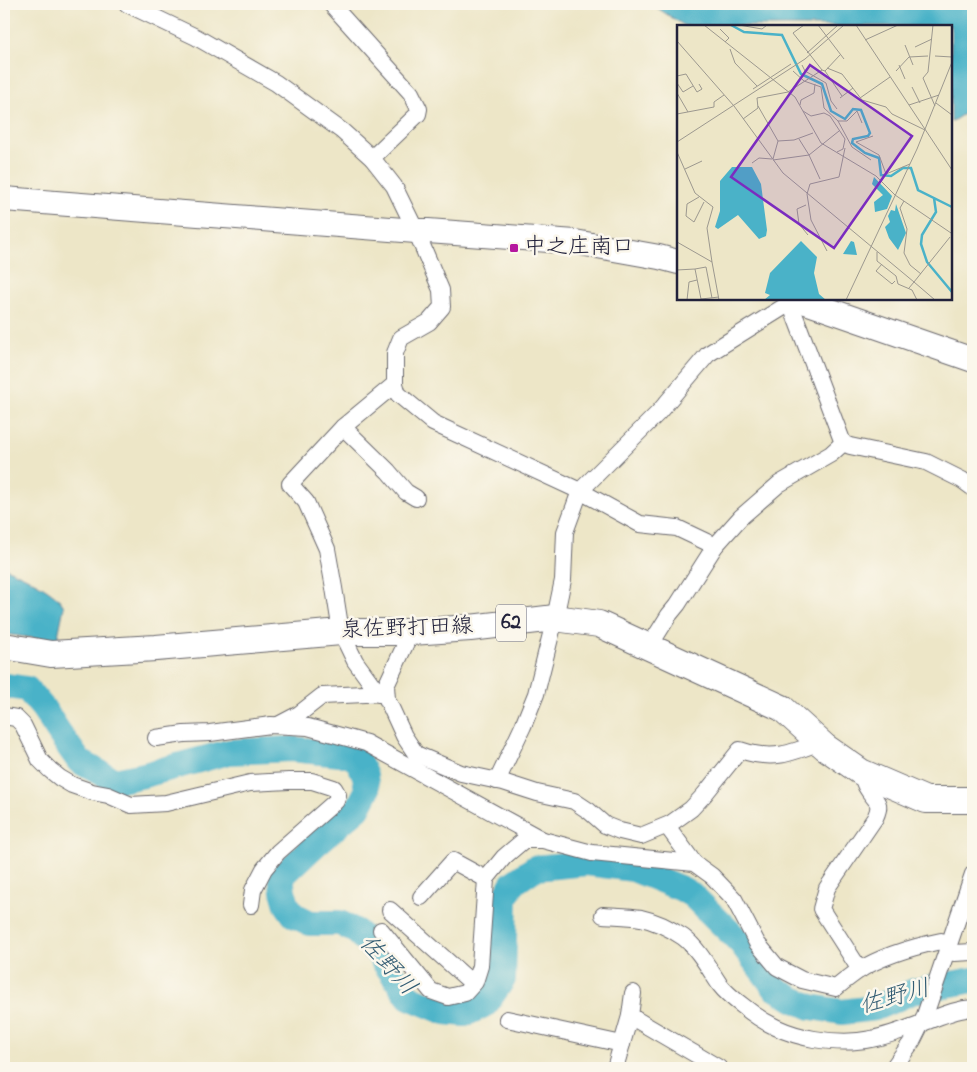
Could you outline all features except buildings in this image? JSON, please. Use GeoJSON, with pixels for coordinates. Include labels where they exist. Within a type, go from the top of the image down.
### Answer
{"type":"FeatureCollection","features":[{"type":"Feature","properties":{"kind":"main road","name":"泉佐野打田線"},"geometry":{"type":"LineString","coordinates":[[4,646],[51,654],[156,648],[341,632],[411,632],[470,628],[555,618],[599,624],[782,708],[820,742],[861,772],[926,800],[973,800]]}},
{"type":"Feature","properties":{"kind":"street"},"geometry":{"type":"LineString","coordinates":[[127,4],[196,37],[276,83],[342,131],[372,158],[394,186],[442,290],[442,307],[429,322],[401,338],[395,353],[394,384],[398,394],[433,423],[580,491],[640,524],[677,528],[715,546]]}},
{"type":"Feature","properties":{"kind":"street"},"geometry":{"type":"LineString","coordinates":[[331,4],[411,93],[419,109],[418,114],[372,158]]}},
{"type":"Feature","properties":{"kind":"street"},"geometry":{"type":"LineString","coordinates":[[4,199],[575,242],[677,262]]}},
{"type":"Feature","properties":{"kind":"street"},"geometry":{"type":"LineString","coordinates":[[793,300],[973,360]]}},
{"type":"Feature","properties":{"kind":"street"},"geometry":{"type":"LineString","coordinates":[[793,300],[843,443],[926,462],[962,480],[973,488]]}},
{"type":"Feature","properties":{"kind":"street"},"geometry":{"type":"LineString","coordinates":[[497,781],[536,694],[563,580],[565,532],[580,491],[658,413],[708,354],[793,300]]}},
{"type":"Feature","properties":{"kind":"street"},"geometry":{"type":"LineString","coordinates":[[394,384],[343,427],[290,484],[306,502],[327,549],[341,632],[355,661],[387,699],[404,736],[411,759],[543,840]]}},
{"type":"Feature","properties":{"kind":"street"},"geometry":{"type":"LineString","coordinates":[[343,427],[388,471],[406,492],[416,498]]}},
{"type":"Feature","properties":{"kind":"street"},"geometry":{"type":"LineString","coordinates":[[649,647],[668,615],[678,604],[715,546],[741,517],[778,484],[832,454],[843,443]]}},
{"type":"Feature","properties":{"kind":"street"},"geometry":{"type":"LineString","coordinates":[[382,693],[411,632]]}},
{"type":"Feature","properties":{"kind":"street"},"geometry":{"type":"LineString","coordinates":[[278,725],[299,714],[322,696],[382,693]]}},
{"type":"Feature","properties":{"kind":"street"},"geometry":{"type":"LineString","coordinates":[[4,716],[16,718],[23,725],[40,760],[60,778],[72,785],[108,795],[131,805],[166,803],[259,782],[312,781],[334,788],[338,795],[336,801],[278,852],[264,869],[254,890],[251,905]]}},
{"type":"Feature","properties":{"kind":"street"},"geometry":{"type":"LineString","coordinates":[[156,738],[271,725],[308,727],[366,743],[461,774],[497,781],[536,793],[574,801],[605,825],[641,836],[667,826],[691,809],[740,750],[750,754],[770,756],[798,751],[820,742]]}},
{"type":"Feature","properties":{"kind":"street"},"geometry":{"type":"LineString","coordinates":[[860,970],[821,909],[827,888],[879,810],[878,803],[866,787],[861,772]]}},
{"type":"Feature","properties":{"kind":"street"},"geometry":{"type":"LineString","coordinates":[[667,826],[694,863],[712,876],[734,899],[757,943],[777,967],[802,980],[836,988],[860,970],[886,957],[918,946],[941,941],[946,953]]}},
{"type":"Feature","properties":{"kind":"street"},"geometry":{"type":"LineString","coordinates":[[381,930],[431,991],[448,998],[466,993],[475,982],[480,966],[486,879],[504,857],[524,840],[543,840],[592,853],[694,863]]}},
{"type":"Feature","properties":{"kind":"street"},"geometry":{"type":"LineString","coordinates":[[421,897],[453,861],[486,879]]}},
{"type":"Feature","properties":{"kind":"street"},"geometry":{"type":"LineString","coordinates":[[893,1068],[913,1040],[923,1021],[973,874]]}},
{"type":"Feature","properties":{"kind":"street"},"geometry":{"type":"LineString","coordinates":[[390,910],[473,984]]}},
{"type":"Feature","properties":{"kind":"street"},"geometry":{"type":"LineString","coordinates":[[603,915],[641,918],[683,937],[695,948],[722,987],[737,1001],[772,1026],[792,1034],[833,1041],[872,1039],[951,1012],[973,1008]]}},
{"type":"Feature","properties":{"kind":"street"},"geometry":{"type":"LineString","coordinates":[[402,956],[419,936]]}},
{"type":"Feature","properties":{"kind":"street"},"geometry":{"type":"LineString","coordinates":[[946,953],[973,952]]}},
{"type":"Feature","properties":{"kind":"street"},"geometry":{"type":"LineString","coordinates":[[615,1068],[630,1016],[633,993]]}},
{"type":"Feature","properties":{"kind":"street"},"geometry":{"type":"LineString","coordinates":[[630,1016],[719,1068]]}},
{"type":"Feature","properties":{"kind":"street"},"geometry":{"type":"LineString","coordinates":[[507,1019],[622,1044]]}},
{"type":"Feature","properties":{"kind":"water"},"geometry":{"type":"Polygon","coordinates":[[[651,4],[973,4],[973,108],[952,121],[952,25],[683,25],[651,4]]]}},
{"type":"Feature","properties":{"kind":"water"},"geometry":{"type":"Polygon","coordinates":[[[4,568],[47,589],[60,601],[64,607],[57,641],[4,634],[4,568]]]}},
{"type":"Feature","properties":{"kind":"waterway","name":"佐野川"},"geometry":{"type":"LineString","coordinates":[[4,688],[7,686],[27,689],[43,708],[79,761],[115,781],[229,752],[291,749],[350,755],[359,762],[365,776],[367,791],[358,808],[281,877],[287,905],[294,915],[310,923],[340,923],[357,932],[377,952],[409,997],[445,1012],[465,1014],[486,1004],[503,979],[505,898],[512,884],[535,868],[587,863],[633,869],[692,895],[741,943],[775,988],[811,1007],[842,1012],[875,1008],[914,991],[973,980]]}},
{"type":"Feature","properties":{"kind":"place","name":"中之庄南口"},"geometry":{"type":"Point","coordinates":[514,248]}}]}
